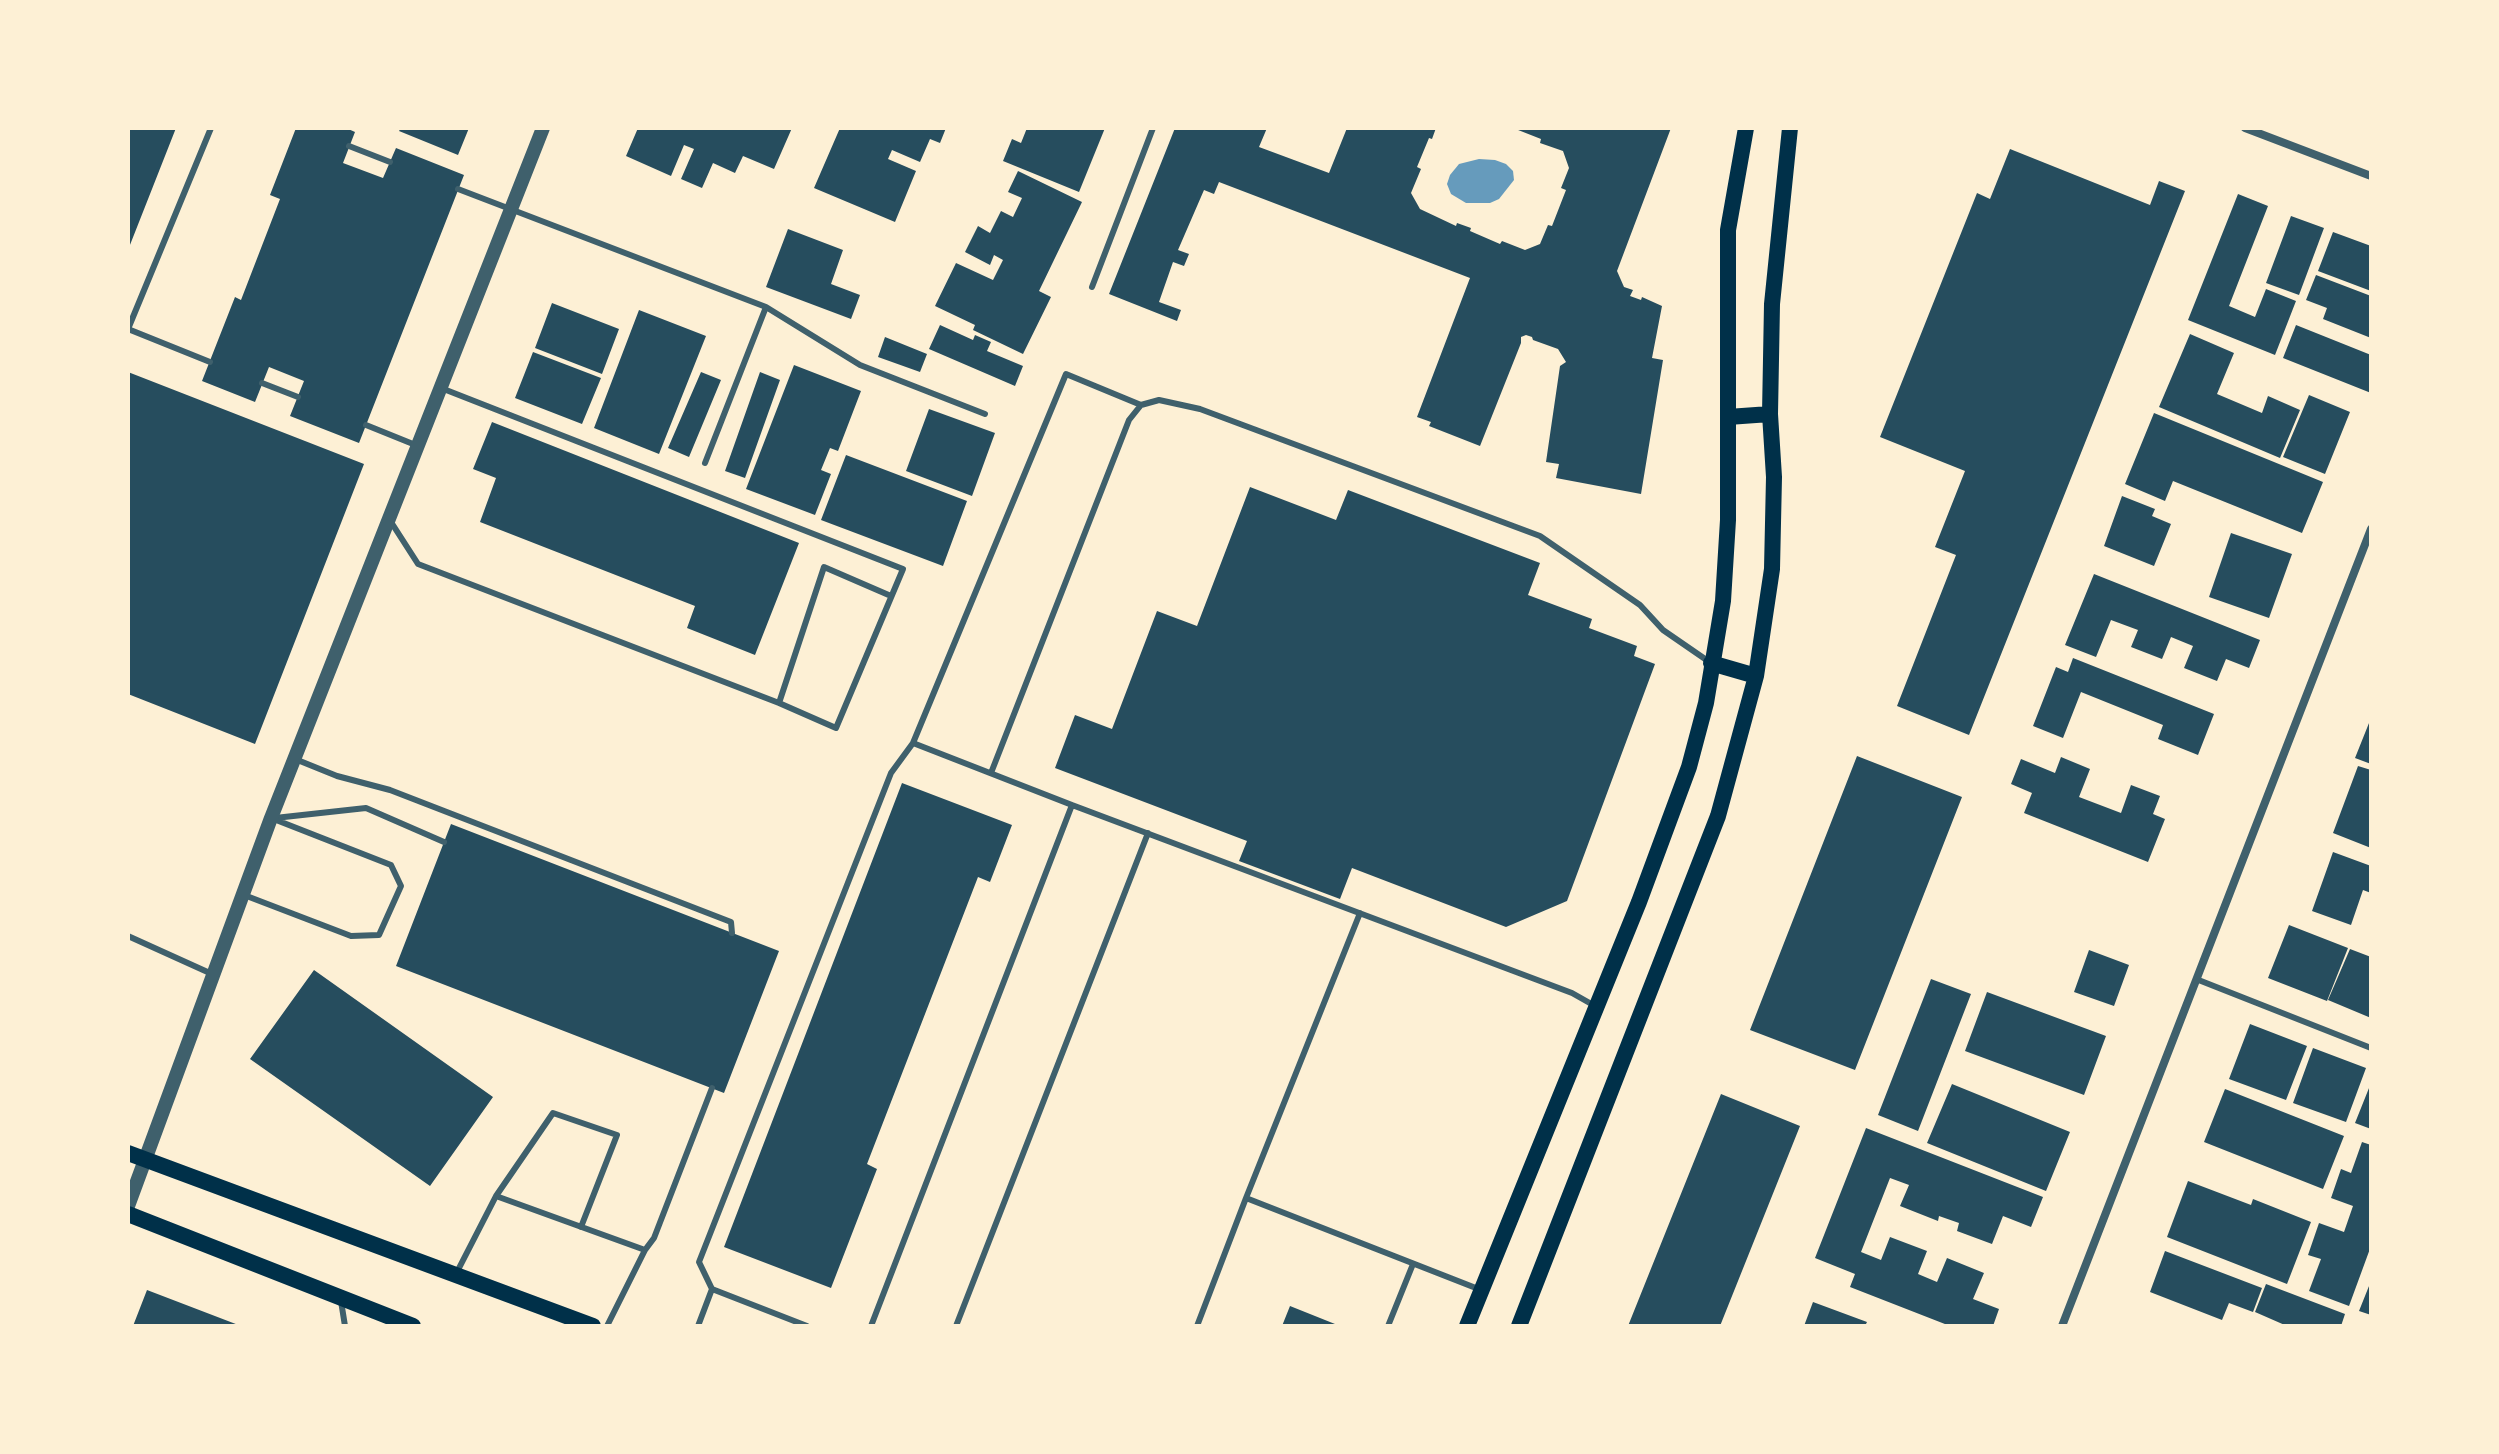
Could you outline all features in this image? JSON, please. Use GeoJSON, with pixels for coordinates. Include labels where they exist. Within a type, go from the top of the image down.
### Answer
{"type":"FeatureCollection","features":[{"type":"Feature","properties":{"kind":"main road"},"geometry":{"type":"LineString","coordinates":[[1467,1326],[1598,1008],[1689,767],[1706,703],[1723,601],[1728,520],[1728,230],[1746,128]]}},
{"type":"Feature","properties":{"kind":"main road"},"geometry":{"type":"LineString","coordinates":[[1519,1326],[1718,816],[1756,676],[1772,569],[1772,304],[1790,128]]}},
{"type":"Feature","properties":{"kind":"main road"},"geometry":{"type":"LineString","coordinates":[[1728,417],[1770,414]]}},
{"type":"Feature","properties":{"kind":"main road"},"geometry":{"type":"LineString","coordinates":[[1711,663],[1756,676]]}},
{"type":"Feature","properties":{"kind":"main road"},"geometry":{"type":"LineString","coordinates":[[128,1153],[593,1326]]}},
{"type":"Feature","properties":{"kind":"main road"},"geometry":{"type":"LineString","coordinates":[[128,1214],[413,1326]]}},
{"type":"Feature","properties":{"kind":"street"},"geometry":{"type":"LineString","coordinates":[[128,1206],[271,818],[543,128]]}},
{"type":"Feature","properties":{"kind":"street"},"geometry":{"type":"LineString","coordinates":[[2245,128],[2371,176]]}},
{"type":"Feature","properties":{"kind":"street"},"geometry":{"type":"LineString","coordinates":[[2062,1326],[2371,529]]}},
{"type":"Feature","properties":{"kind":"lane"},"geometry":{"type":"LineString","coordinates":[[210,362],[128,329],[211,128]]}},
{"type":"Feature","properties":{"kind":"lane"},"geometry":{"type":"LineString","coordinates":[[1092,287],[1153,128]]}},
{"type":"Feature","properties":{"kind":"lane"},"geometry":{"type":"LineString","coordinates":[[349,146],[390,162]]}},
{"type":"Feature","properties":{"kind":"lane"},"geometry":{"type":"LineString","coordinates":[[458,189],[766,307],[860,365],[985,414]]}},
{"type":"Feature","properties":{"kind":"lane"},"geometry":{"type":"LineString","coordinates":[[705,463],[766,307]]}},
{"type":"Feature","properties":{"kind":"lane"},"geometry":{"type":"LineString","coordinates":[[807,1326],[712,1289],[699,1262],[891,773],[913,743],[1066,374],[1141,405]]}},
{"type":"Feature","properties":{"kind":"lane"},"geometry":{"type":"LineString","coordinates":[[262,383],[298,397]]}},
{"type":"Feature","properties":{"kind":"lane"},"geometry":{"type":"LineString","coordinates":[[389,519],[418,564],[779,703],[836,728],[903,572],[892,564],[441,388]]}},
{"type":"Feature","properties":{"kind":"lane"},"geometry":{"type":"LineString","coordinates":[[991,773],[1129,420],[1141,405],[1159,400],[1200,409],[1540,536],[1640,605],[1663,630],[1711,663]]}},
{"type":"Feature","properties":{"kind":"lane"},"geometry":{"type":"LineString","coordinates":[[366,425],[418,446]]}},
{"type":"Feature","properties":{"kind":"lane"},"geometry":{"type":"LineString","coordinates":[[779,703],[824,567],[891,596]]}},
{"type":"Feature","properties":{"kind":"lane"},"geometry":{"type":"LineString","coordinates":[[913,743],[1572,993],[1598,1008]]}},
{"type":"Feature","properties":{"kind":"lane"},"geometry":{"type":"LineString","coordinates":[[294,759],[337,776],[390,790],[731,922],[732,933]]}},
{"type":"Feature","properties":{"kind":"lane"},"geometry":{"type":"LineString","coordinates":[[871,1326],[1072,805]]}},
{"type":"Feature","properties":{"kind":"lane"},"geometry":{"type":"LineString","coordinates":[[271,818],[366,808],[444,842]]}},
{"type":"Feature","properties":{"kind":"lane"},"geometry":{"type":"LineString","coordinates":[[243,894],[351,936],[379,935],[401,886],[391,865],[271,818]]}},
{"type":"Feature","properties":{"kind":"lane"},"geometry":{"type":"LineString","coordinates":[[956,1326],[1148,833]]}},
{"type":"Feature","properties":{"kind":"lane"},"geometry":{"type":"LineString","coordinates":[[1197,1326],[1360,913]]}},
{"type":"Feature","properties":{"kind":"lane"},"geometry":{"type":"LineString","coordinates":[[128,936],[212,974]]}},
{"type":"Feature","properties":{"kind":"lane"},"geometry":{"type":"LineString","coordinates":[[2196,979],[2371,1048]]}},
{"type":"Feature","properties":{"kind":"lane"},"geometry":{"type":"LineString","coordinates":[[607,1326],[654,1238],[712,1088]]}},
{"type":"Feature","properties":{"kind":"lane"},"geometry":{"type":"LineString","coordinates":[[455,1275],[496,1196],[553,1113],[617,1135],[581,1227]]}},
{"type":"Feature","properties":{"kind":"lane"},"geometry":{"type":"LineString","coordinates":[[496,1196],[645,1250]]}},
{"type":"Feature","properties":{"kind":"lane"},"geometry":{"type":"LineString","coordinates":[[1246,1198],[1481,1290]]}},
{"type":"Feature","properties":{"kind":"lane"},"geometry":{"type":"LineString","coordinates":[[1388,1326],[1413,1264]]}},
{"type":"Feature","properties":{"kind":"lane"},"geometry":{"type":"LineString","coordinates":[[698,1326],[712,1289]]}},
{"type":"Feature","properties":{"kind":"lane"},"geometry":{"type":"LineString","coordinates":[[341,1298],[345,1326]]}},
{"type":"Feature","properties":{"kind":"water"},"geometry":{"type":"Polygon","coordinates":[[[1479,159],[1506,164],[1513,171],[1514,180],[1499,199],[1490,203],[1466,203],[1451,194],[1447,184],[1459,164],[1479,159]]]}},
{"type":"Feature","properties":{"kind":"building"},"geometry":{"type":"Polygon","coordinates":[[[128,128],[176,128],[128,250],[128,128]]]}},
{"type":"Feature","properties":{"kind":"building"},"geometry":{"type":"Polygon","coordinates":[[[296,128],[346,128],[355,132],[343,163],[383,178],[396,148],[464,175],[359,443],[290,416],[304,381],[269,367],[255,402],[202,381],[235,297],[241,300],[280,199],[270,195],[296,128]]]}},
{"type":"Feature","properties":{"kind":"building"},"geometry":{"type":"Polygon","coordinates":[[[401,128],[469,128],[458,155],[399,131],[401,128]]]}},
{"type":"Feature","properties":{"kind":"building"},"geometry":{"type":"Polygon","coordinates":[[[638,128],[792,128],[774,169],[743,156],[735,173],[713,163],[702,188],[681,179],[694,149],[684,145],[671,176],[626,156],[638,128]]]}},
{"type":"Feature","properties":{"kind":"building"},"geometry":{"type":"Polygon","coordinates":[[[840,128],[946,128],[940,143],[930,139],[920,162],[892,150],[888,159],[916,171],[895,222],[814,188],[840,128]]]}},
{"type":"Feature","properties":{"kind":"building"},"geometry":{"type":"Polygon","coordinates":[[[1027,128],[1105,128],[1079,192],[1003,161],[1012,139],[1021,143],[1027,128]]]}},
{"type":"Feature","properties":{"kind":"building"},"geometry":{"type":"Polygon","coordinates":[[[1175,128],[1267,128],[1259,147],[1329,173],[1347,128],[1436,128],[1417,167],[1421,169],[1411,193],[1420,209],[1456,226],[1457,223],[1471,228],[1470,231],[1500,244],[1502,241],[1525,250],[1540,244],[1548,225],[1552,226],[1566,190],[1561,188],[1569,168],[1563,151],[1513,128],[1671,128],[1617,271],[1624,287],[1633,290],[1630,296],[1641,300],[1642,297],[1662,306],[1652,358],[1663,360],[1641,494],[1556,478],[1559,464],[1546,462],[1560,366],[1566,362],[1558,349],[1532,337],[1521,337],[1480,446],[1429,426],[1431,422],[1417,417],[1470,278],[1219,182],[1214,194],[1204,190],[1178,250],[1189,254],[1184,266],[1173,262],[1159,302],[1181,310],[1177,321],[1109,294],[1175,128]]]}},
{"type":"Feature","properties":{"kind":"building"},"geometry":{"type":"Polygon","coordinates":[[[2010,149],[2150,205],[2159,181],[2185,191],[1969,735],[1897,706],[1956,555],[1935,547],[1965,471],[1880,437],[1977,193],[1990,199],[2010,149]]]}},
{"type":"Feature","properties":{"kind":"building"},"geometry":{"type":"Polygon","coordinates":[[[1018,171],[1082,202],[1039,291],[1051,297],[1023,354],[973,330],[975,325],[935,306],[956,263],[993,280],[1003,260],[994,255],[990,265],[965,252],[978,226],[990,233],[1001,211],[1013,217],[1022,198],[1008,192],[1018,171]]]}},
{"type":"Feature","properties":{"kind":"building"},"geometry":{"type":"Polygon","coordinates":[[[2238,194],[2268,206],[2229,306],[2255,317],[2266,289],[2296,301],[2275,355],[2188,320],[2238,194]]]}},
{"type":"Feature","properties":{"kind":"building"},"geometry":{"type":"Polygon","coordinates":[[[2291,216],[2324,228],[2299,295],[2266,283],[2291,216]]]}},
{"type":"Feature","properties":{"kind":"building"},"geometry":{"type":"Polygon","coordinates":[[[788,229],[843,250],[831,284],[860,295],[851,319],[766,287],[788,229]]]}},
{"type":"Feature","properties":{"kind":"building"},"geometry":{"type":"Polygon","coordinates":[[[2333,232],[2371,246],[2371,291],[2318,271],[2333,232]]]}},
{"type":"Feature","properties":{"kind":"building"},"geometry":{"type":"Polygon","coordinates":[[[2316,275],[2371,296],[2371,338],[2323,319],[2327,308],[2306,300],[2316,275]]]}},
{"type":"Feature","properties":{"kind":"building"},"geometry":{"type":"Polygon","coordinates":[[[552,303],[619,329],[602,374],[535,348],[552,303]]]}},
{"type":"Feature","properties":{"kind":"building"},"geometry":{"type":"Polygon","coordinates":[[[639,310],[706,336],[659,454],[594,428],[639,310]]]}},
{"type":"Feature","properties":{"kind":"building"},"geometry":{"type":"Polygon","coordinates":[[[940,325],[973,340],[975,335],[991,342],[987,351],[1023,366],[1015,386],[929,349],[940,325]]]}},
{"type":"Feature","properties":{"kind":"building"},"geometry":{"type":"Polygon","coordinates":[[[2296,325],[2371,355],[2371,393],[2283,358],[2296,325]]]}},
{"type":"Feature","properties":{"kind":"building"},"geometry":{"type":"Polygon","coordinates":[[[2190,334],[2234,353],[2217,394],[2262,413],[2268,396],[2300,410],[2280,458],[2159,407],[2190,334]]]}},
{"type":"Feature","properties":{"kind":"building"},"geometry":{"type":"Polygon","coordinates":[[[885,337],[927,354],[920,372],[878,357],[885,337]]]}},
{"type":"Feature","properties":{"kind":"building"},"geometry":{"type":"Polygon","coordinates":[[[533,352],[601,378],[582,424],[515,398],[533,352]]]}},
{"type":"Feature","properties":{"kind":"building"},"geometry":{"type":"Polygon","coordinates":[[[794,365],[861,391],[838,451],[830,448],[821,470],[831,474],[815,515],[746,489],[794,365]]]}},
{"type":"Feature","properties":{"kind":"building"},"geometry":{"type":"Polygon","coordinates":[[[128,372],[364,464],[255,744],[128,694],[128,372]]]}},
{"type":"Feature","properties":{"kind":"building"},"geometry":{"type":"Polygon","coordinates":[[[701,372],[721,380],[689,457],[668,448],[701,372]]]}},
{"type":"Feature","properties":{"kind":"building"},"geometry":{"type":"Polygon","coordinates":[[[760,372],[780,380],[745,478],[725,471],[760,372]]]}},
{"type":"Feature","properties":{"kind":"building"},"geometry":{"type":"Polygon","coordinates":[[[2309,395],[2350,412],[2325,474],[2283,457],[2309,395]]]}},
{"type":"Feature","properties":{"kind":"building"},"geometry":{"type":"Polygon","coordinates":[[[929,409],[995,433],[972,496],[906,471],[929,409]]]}},
{"type":"Feature","properties":{"kind":"building"},"geometry":{"type":"Polygon","coordinates":[[[2154,413],[2323,482],[2302,533],[2173,481],[2165,501],[2125,484],[2154,413]]]}},
{"type":"Feature","properties":{"kind":"building"},"geometry":{"type":"Polygon","coordinates":[[[492,422],[799,543],[755,655],[687,628],[695,606],[480,522],[496,478],[473,469],[492,422]]]}},
{"type":"Feature","properties":{"kind":"building"},"geometry":{"type":"Polygon","coordinates":[[[846,455],[967,501],[943,566],[821,520],[846,455]]]}},
{"type":"Feature","properties":{"kind":"building"},"geometry":{"type":"Polygon","coordinates":[[[1250,487],[1336,520],[1348,490],[1540,563],[1528,595],[1592,619],[1589,628],[1637,646],[1634,656],[1655,664],[1567,901],[1506,927],[1352,868],[1340,899],[1239,861],[1247,841],[1055,768],[1075,715],[1112,729],[1157,611],[1197,626],[1250,487]]]}},
{"type":"Feature","properties":{"kind":"building"},"geometry":{"type":"Polygon","coordinates":[[[2122,496],[2155,509],[2152,516],[2171,524],[2154,566],[2104,546],[2122,496]]]}},
{"type":"Feature","properties":{"kind":"building"},"geometry":{"type":"Polygon","coordinates":[[[2231,533],[2292,554],[2269,618],[2209,597],[2231,533]]]}},
{"type":"Feature","properties":{"kind":"building"},"geometry":{"type":"Polygon","coordinates":[[[2094,574],[2260,640],[2249,668],[2226,659],[2217,681],[2184,668],[2193,646],[2171,637],[2162,659],[2131,647],[2138,630],[2111,620],[2096,657],[2065,645],[2094,574]]]}},
{"type":"Feature","properties":{"kind":"building"},"geometry":{"type":"Polygon","coordinates":[[[2073,658],[2214,714],[2198,755],[2158,739],[2163,725],[2081,692],[2063,738],[2033,726],[2056,667],[2068,672],[2073,658]]]}},
{"type":"Feature","properties":{"kind":"building"},"geometry":{"type":"Polygon","coordinates":[[[2371,718],[2371,764],[2355,758],[2371,718]]]}},
{"type":"Feature","properties":{"kind":"building"},"geometry":{"type":"Polygon","coordinates":[[[1857,756],[1962,797],[1855,1070],[1750,1030],[1857,756]]]}},
{"type":"Feature","properties":{"kind":"building"},"geometry":{"type":"Polygon","coordinates":[[[2061,757],[2090,769],[2079,797],[2121,813],[2131,785],[2160,796],[2153,814],[2165,819],[2148,862],[2024,813],[2032,793],[2011,784],[2021,759],[2055,773],[2061,757]]]}},
{"type":"Feature","properties":{"kind":"building"},"geometry":{"type":"Polygon","coordinates":[[[2358,766],[2371,770],[2371,848],[2333,833],[2358,766]]]}},
{"type":"Feature","properties":{"kind":"building"},"geometry":{"type":"Polygon","coordinates":[[[902,783],[1012,825],[990,882],[978,877],[867,1164],[877,1169],[831,1288],[724,1247],[902,783]]]}},
{"type":"Feature","properties":{"kind":"building"},"geometry":{"type":"Polygon","coordinates":[[[451,824],[779,951],[724,1093],[396,966],[451,824]]]}},
{"type":"Feature","properties":{"kind":"building"},"geometry":{"type":"Polygon","coordinates":[[[2333,852],[2371,866],[2371,893],[2363,890],[2351,925],[2312,911],[2333,852]]]}},
{"type":"Feature","properties":{"kind":"building"},"geometry":{"type":"Polygon","coordinates":[[[2289,925],[2348,948],[2327,1001],[2268,978],[2289,925]]]}},
{"type":"Feature","properties":{"kind":"building"},"geometry":{"type":"Polygon","coordinates":[[[2350,949],[2371,957],[2371,1018],[2328,1000],[2350,949]]]}},
{"type":"Feature","properties":{"kind":"building"},"geometry":{"type":"Polygon","coordinates":[[[2089,950],[2129,965],[2114,1006],[2074,992],[2089,950]]]}},
{"type":"Feature","properties":{"kind":"building"},"geometry":{"type":"Polygon","coordinates":[[[314,970],[493,1097],[430,1186],[250,1059],[314,970]]]}},
{"type":"Feature","properties":{"kind":"building"},"geometry":{"type":"Polygon","coordinates":[[[1931,979],[1971,994],[1918,1131],[1878,1115],[1931,979]]]}},
{"type":"Feature","properties":{"kind":"building"},"geometry":{"type":"Polygon","coordinates":[[[1987,992],[2106,1036],[2084,1095],[1965,1051],[1987,992]]]}},
{"type":"Feature","properties":{"kind":"building"},"geometry":{"type":"Polygon","coordinates":[[[2250,1024],[2307,1046],[2286,1100],[2229,1079],[2250,1024]]]}},
{"type":"Feature","properties":{"kind":"building"},"geometry":{"type":"Polygon","coordinates":[[[2313,1048],[2366,1068],[2346,1122],[2293,1103],[2313,1048]]]}},
{"type":"Feature","properties":{"kind":"building"},"geometry":{"type":"Polygon","coordinates":[[[2371,1083],[2371,1129],[2355,1123],[2371,1083]]]}},
{"type":"Feature","properties":{"kind":"building"},"geometry":{"type":"Polygon","coordinates":[[[1952,1084],[2070,1132],[2046,1191],[1927,1143],[1952,1084]]]}},
{"type":"Feature","properties":{"kind":"building"},"geometry":{"type":"Polygon","coordinates":[[[2225,1089],[2344,1136],[2323,1189],[2204,1142],[2225,1089]]]}},
{"type":"Feature","properties":{"kind":"building"},"geometry":{"type":"Polygon","coordinates":[[[1721,1094],[1800,1126],[1720,1326],[1628,1326],[1721,1094]]]}},
{"type":"Feature","properties":{"kind":"building"},"geometry":{"type":"Polygon","coordinates":[[[1866,1128],[2043,1197],[2031,1227],[2003,1216],[1992,1244],[1957,1231],[1959,1223],[1939,1216],[1938,1221],[1900,1206],[1909,1185],[1890,1178],[1861,1252],[1881,1260],[1890,1237],[1927,1251],[1918,1274],[1937,1282],[1947,1258],[1984,1273],[1973,1299],[1999,1309],[1993,1326],[1950,1326],[1850,1287],[1855,1274],[1815,1258],[1866,1128]]]}},
{"type":"Feature","properties":{"kind":"building"},"geometry":{"type":"Polygon","coordinates":[[[2362,1142],[2371,1145],[2371,1246],[2349,1306],[2309,1291],[2321,1259],[2308,1255],[2319,1223],[2344,1232],[2353,1206],[2331,1198],[2341,1169],[2351,1173],[2362,1142]]]}},
{"type":"Feature","properties":{"kind":"building"},"geometry":{"type":"Polygon","coordinates":[[[2188,1181],[2251,1205],[2253,1199],[2311,1222],[2287,1284],[2167,1237],[2188,1181]]]}},
{"type":"Feature","properties":{"kind":"building"},"geometry":{"type":"Polygon","coordinates":[[[2165,1251],[2262,1288],[2253,1312],[2229,1303],[2222,1320],[2150,1292],[2165,1251]]]}},
{"type":"Feature","properties":{"kind":"building"},"geometry":{"type":"Polygon","coordinates":[[[2371,1281],[2371,1315],[2359,1311],[2371,1281]]]}},
{"type":"Feature","properties":{"kind":"building"},"geometry":{"type":"Polygon","coordinates":[[[2266,1284],[2345,1314],[2341,1326],[2287,1326],[2255,1312],[2266,1284]]]}},
{"type":"Feature","properties":{"kind":"building"},"geometry":{"type":"Polygon","coordinates":[[[147,1290],[241,1326],[133,1326],[147,1290]]]}},
{"type":"Feature","properties":{"kind":"building"},"geometry":{"type":"Polygon","coordinates":[[[1813,1302],[1867,1322],[1865,1326],[1804,1326],[1813,1302]]]}},
{"type":"Feature","properties":{"kind":"building"},"geometry":{"type":"Polygon","coordinates":[[[1290,1306],[1340,1326],[1282,1326],[1290,1306]]]}}]}
